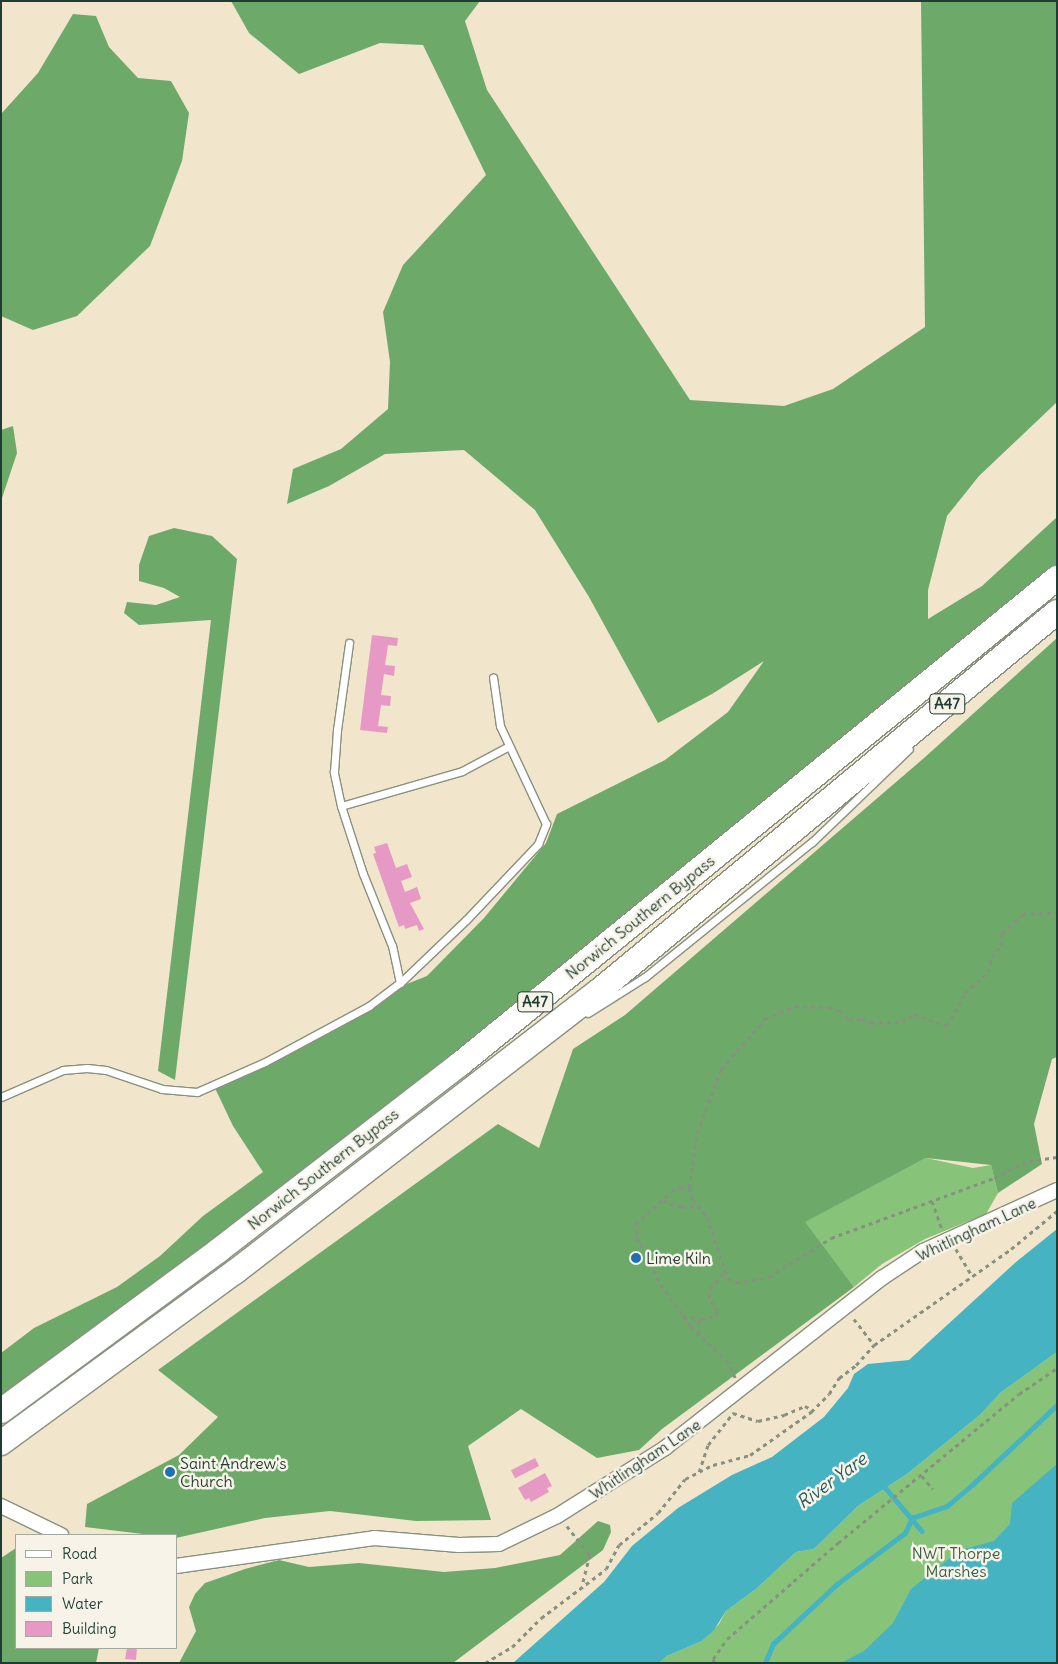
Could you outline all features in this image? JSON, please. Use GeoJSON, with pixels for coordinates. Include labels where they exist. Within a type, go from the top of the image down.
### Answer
{"type":"FeatureCollection","features":[{"type":"Feature","properties":{"kind":"highway","name":"Norwich Southern Bypass"},"geometry":{"type":"LineString","coordinates":[[1,1411],[218,1251],[460,1064],[1057,578]]}},
{"type":"Feature","properties":{"kind":"highway","name":"Norwich Southern Bypass"},"geometry":{"type":"LineString","coordinates":[[1,1443],[234,1272],[600,990],[1057,612]]}},
{"type":"Feature","properties":{"kind":"street","name":"Whitlingham Lane"},"geometry":{"type":"LineString","coordinates":[[178,1566],[374,1538],[490,1546],[558,1516],[666,1448],[740,1387],[923,1251],[1057,1190]]}},
{"type":"Feature","properties":{"kind":"street"},"geometry":{"type":"LineString","coordinates":[[1,1506],[59,1534]]}},
{"type":"Feature","properties":{"kind":"lane"},"geometry":{"type":"LineString","coordinates":[[349,644],[336,730],[334,772],[341,806],[363,874],[392,946],[400,983]]}},
{"type":"Feature","properties":{"kind":"lane"},"geometry":{"type":"LineString","coordinates":[[925,734],[1016,647]]}},
{"type":"Feature","properties":{"kind":"lane"},"geometry":{"type":"LineString","coordinates":[[1,1097],[63,1070],[87,1068],[106,1070],[168,1090],[197,1092],[273,1057],[369,1006],[400,983],[466,920],[538,844],[546,824],[500,726],[493,677]]}},
{"type":"Feature","properties":{"kind":"lane"},"geometry":{"type":"LineString","coordinates":[[583,1016],[645,977],[805,848],[918,740]]}},
{"type":"Feature","properties":{"kind":"lane"},"geometry":{"type":"LineString","coordinates":[[341,806],[462,771],[509,746]]}},
{"type":"Feature","properties":{"kind":"lane"},"geometry":{"type":"LineString","coordinates":[[517,1054],[575,1020]]}},
{"type":"Feature","properties":{"kind":"path"},"geometry":{"type":"LineString","coordinates":[[1057,913],[1023,914],[1002,932],[1002,946],[992,957],[988,972],[965,993],[947,1026],[914,1014],[902,1022],[849,1020],[840,1011],[814,1005],[795,1006],[765,1019],[721,1069],[698,1133],[689,1188],[692,1199],[700,1206],[712,1228],[725,1272],[736,1282],[769,1277],[831,1238],[994,1178],[1029,1161],[1057,1157]]}},
{"type":"Feature","properties":{"kind":"path"},"geometry":{"type":"LineString","coordinates":[[689,1188],[680,1187],[635,1224],[635,1235],[656,1276],[683,1316],[700,1336],[728,1363],[740,1387]]}},
{"type":"Feature","properties":{"kind":"path"},"geometry":{"type":"LineString","coordinates":[[663,1201],[682,1207],[700,1206]]}},
{"type":"Feature","properties":{"kind":"path"},"geometry":{"type":"LineString","coordinates":[[485,1663],[512,1647],[582,1585],[606,1569],[619,1545],[658,1513],[685,1479],[699,1472],[750,1455],[813,1410],[838,1378],[856,1365],[874,1346],[1011,1249],[1057,1211]]}},
{"type":"Feature","properties":{"kind":"path"},"geometry":{"type":"LineString","coordinates":[[683,1316],[701,1319],[716,1316],[717,1312],[709,1298],[710,1289],[725,1272]]}},
{"type":"Feature","properties":{"kind":"path"},"geometry":{"type":"LineString","coordinates":[[845,1308],[874,1346]]}},
{"type":"Feature","properties":{"kind":"path"},"geometry":{"type":"LineString","coordinates":[[700,1336],[697,1328],[701,1319]]}},
{"type":"Feature","properties":{"kind":"path"},"geometry":{"type":"LineString","coordinates":[[714,1663],[713,1659],[727,1639],[885,1504],[922,1476],[1019,1394],[1057,1368]]}},
{"type":"Feature","properties":{"kind":"path"},"geometry":{"type":"LineString","coordinates":[[699,1472],[708,1445],[733,1413],[758,1421],[784,1416],[805,1406],[813,1410]]}},
{"type":"Feature","properties":{"kind":"path"},"geometry":{"type":"LineString","coordinates":[[922,1476],[933,1489]]}},
{"type":"Feature","properties":{"kind":"path"},"geometry":{"type":"LineString","coordinates":[[558,1516],[590,1555],[582,1585]]}},
{"type":"Feature","properties":{"kind":"green space"},"geometry":{"type":"Polygon","coordinates":[[[231,1],[480,1],[465,21],[487,90],[690,400],[784,406],[833,389],[925,327],[921,1],[1057,1],[1057,402],[979,476],[947,516],[928,590],[928,619],[982,586],[1057,517],[1057,568],[456,1060],[1,1405],[1,1353],[34,1328],[117,1287],[160,1256],[203,1216],[263,1172],[233,1126],[214,1086],[265,1062],[389,991],[427,976],[484,918],[546,843],[557,814],[665,760],[728,712],[764,661],[712,694],[658,723],[589,597],[535,510],[464,450],[385,454],[329,486],[287,504],[293,469],[341,449],[388,409],[390,362],[383,312],[403,265],[486,175],[423,45],[380,43],[299,74],[249,33],[231,1]]]}},
{"type":"Feature","properties":{"kind":"green space"},"geometry":{"type":"Polygon","coordinates":[[[73,14],[96,16],[109,47],[138,78],[171,81],[189,113],[182,161],[150,246],[77,316],[33,330],[1,316],[1,114],[38,73],[73,14]]]}},
{"type":"Feature","properties":{"kind":"green space"},"geometry":{"type":"Polygon","coordinates":[[[13,426],[17,453],[1,501],[1,430],[13,426]]]}},
{"type":"Feature","properties":{"kind":"green space"},"geometry":{"type":"Polygon","coordinates":[[[174,528],[212,536],[237,559],[175,1080],[158,1071],[211,620],[139,625],[124,613],[127,602],[156,605],[180,597],[164,588],[139,581],[139,565],[149,536],[174,528]]]}},
{"type":"Feature","properties":{"kind":"green space"},"geometry":{"type":"Polygon","coordinates":[[[1057,638],[1057,1057],[1052,1059],[1034,1124],[1042,1164],[998,1193],[991,1165],[926,1158],[805,1222],[854,1287],[662,1429],[639,1450],[597,1458],[521,1409],[468,1446],[491,1520],[416,1521],[330,1511],[265,1518],[178,1538],[178,1534],[143,1534],[85,1527],[87,1504],[179,1455],[218,1417],[158,1370],[498,1124],[539,1148],[573,1049],[625,1015],[924,758],[1057,638]]]}},
{"type":"Feature","properties":{"kind":"green space"},"geometry":{"type":"Polygon","coordinates":[[[926,1158],[973,1168],[991,1165],[998,1193],[986,1214],[925,1239],[882,1264],[854,1287],[804,1222],[926,1158]]]}},
{"type":"Feature","properties":{"kind":"green space","name":"NWT Thorpe Marshes"},"geometry":{"type":"Polygon","coordinates":[[[1057,1352],[1057,1663],[659,1663],[667,1656],[702,1641],[719,1624],[726,1611],[756,1589],[796,1552],[814,1549],[858,1506],[907,1474],[981,1414],[1000,1393],[1057,1352]]]}},
{"type":"Feature","properties":{"kind":"green space"},"geometry":{"type":"Polygon","coordinates":[[[598,1521],[610,1525],[611,1532],[603,1550],[453,1663],[179,1663],[196,1631],[189,1607],[195,1594],[205,1583],[245,1569],[279,1560],[309,1567],[359,1563],[444,1572],[495,1568],[560,1555],[598,1521]]]}},
{"type":"Feature","properties":{"kind":"green space"},"geometry":{"type":"Polygon","coordinates":[[[15,1549],[15,1649],[99,1649],[96,1663],[1,1663],[1,1558],[15,1549]]]}},
{"type":"Feature","properties":{"kind":"water","name":"River Yare"},"geometry":{"type":"Polygon","coordinates":[[[1057,1229],[1057,1352],[1000,1393],[981,1414],[907,1474],[858,1506],[814,1549],[796,1552],[756,1589],[726,1611],[714,1630],[702,1641],[667,1656],[659,1663],[513,1663],[604,1582],[632,1546],[678,1508],[732,1475],[772,1457],[824,1417],[848,1388],[854,1374],[868,1364],[909,1360],[1016,1262],[1057,1229]]]}},
{"type":"Feature","properties":{"kind":"water"},"geometry":{"type":"Polygon","coordinates":[[[1057,1464],[1057,1663],[841,1663],[864,1651],[893,1623],[911,1589],[960,1550],[994,1541],[1010,1524],[1012,1503],[1057,1464]]]}},
{"type":"Feature","properties":{"kind":"building"},"geometry":{"type":"Polygon","coordinates":[[[372,635],[398,638],[397,646],[388,645],[385,665],[395,666],[394,676],[384,674],[381,695],[391,696],[390,706],[381,705],[378,726],[388,727],[387,733],[360,730],[372,635]]]}},
{"type":"Feature","properties":{"kind":"building"},"geometry":{"type":"Polygon","coordinates":[[[387,843],[396,868],[407,864],[412,877],[401,881],[405,892],[417,887],[421,899],[410,903],[424,929],[419,931],[417,925],[405,929],[404,925],[399,927],[373,854],[376,853],[374,847],[387,843]]]}},
{"type":"Feature","properties":{"kind":"building"},"geometry":{"type":"Polygon","coordinates":[[[535,1458],[539,1466],[515,1478],[511,1470],[535,1458]]]}},
{"type":"Feature","properties":{"kind":"building"},"geometry":{"type":"Polygon","coordinates":[[[545,1473],[552,1486],[547,1488],[549,1492],[531,1502],[529,1498],[525,1500],[518,1488],[545,1473]]]}},
{"type":"Feature","properties":{"kind":"building"},"geometry":{"type":"Polygon","coordinates":[[[127,1649],[137,1649],[136,1660],[125,1659],[127,1649]]]}},
{"type":"Feature","properties":{"kind":"waterway"},"geometry":{"type":"LineString","coordinates":[[765,1663],[773,1644],[837,1584],[905,1533],[912,1518],[947,1506],[1057,1405]]}},
{"type":"Feature","properties":{"kind":"waterway"},"geometry":{"type":"LineString","coordinates":[[883,1485],[922,1531]]}},
{"type":"Feature","properties":{"kind":"place","name":"Lime Kiln"},"geometry":{"type":"Point","coordinates":[636,1258]}},
{"type":"Feature","properties":{"kind":"place","name":"Saint Andrew's Church"},"geometry":{"type":"Point","coordinates":[170,1472]}}]}
